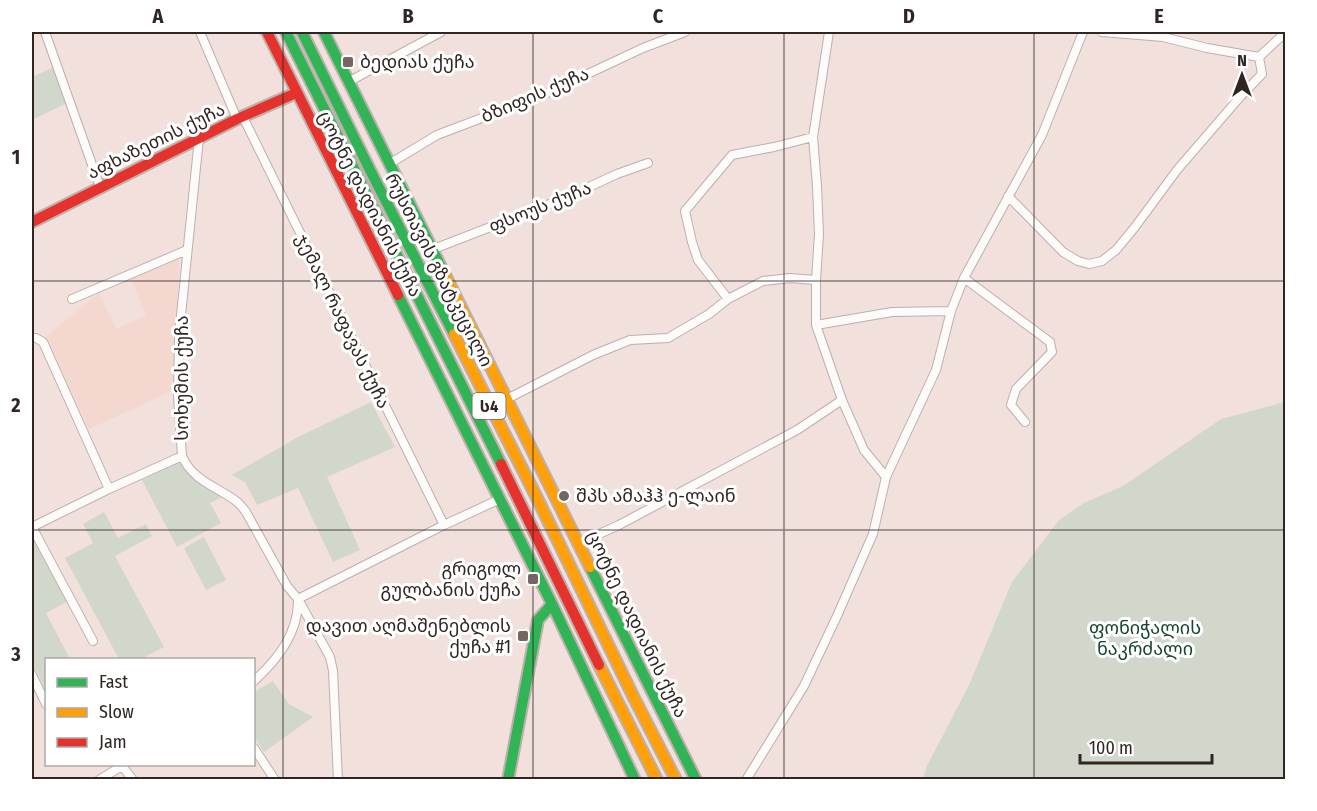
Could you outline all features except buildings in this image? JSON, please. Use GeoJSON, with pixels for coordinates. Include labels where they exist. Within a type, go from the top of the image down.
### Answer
{"type":"FeatureCollection","features":[{"type":"Feature","properties":{"kind":"main road","name":"ცოტნე დადიანის ქუჩა"},"geometry":{"type":"LineString","coordinates":[[267,32],[552,604],[635,780]]}},
{"type":"Feature","properties":{"kind":"main road","name":"რუსთავის გზატკეცილი"},"geometry":{"type":"LineString","coordinates":[[286,32],[657,780]]}},
{"type":"Feature","properties":{"kind":"main road","name":"რუსთავის გზატკეცილი"},"geometry":{"type":"LineString","coordinates":[[302,32],[676,780]]}},
{"type":"Feature","properties":{"kind":"main road","name":"ცოტნე დადიანის ქუჩა"},"geometry":{"type":"LineString","coordinates":[[324,32],[696,780]]}},
{"type":"Feature","properties":{"kind":"main road","name":"აფხაზეთის ქუჩა"},"geometry":{"type":"LineString","coordinates":[[32,222],[199,138],[296,93]]}},
{"type":"Feature","properties":{"kind":"main road"},"geometry":{"type":"LineString","coordinates":[[508,780],[538,620],[552,604]]}},
{"type":"Feature","properties":{"kind":"street"},"geometry":{"type":"LineString","coordinates":[[45,32],[100,187]]}},
{"type":"Feature","properties":{"kind":"street","name":"ჯემალ რაფავას ქუჩა"},"geometry":{"type":"LineString","coordinates":[[200,32],[240,118],[444,525]]}},
{"type":"Feature","properties":{"kind":"street"},"geometry":{"type":"LineString","coordinates":[[348,82],[441,32]]}},
{"type":"Feature","properties":{"kind":"street","name":"ბზიფის ქუჩა"},"geometry":{"type":"LineString","coordinates":[[389,164],[437,135],[545,94],[644,48],[685,32]]}},
{"type":"Feature","properties":{"kind":"street"},"geometry":{"type":"LineString","coordinates":[[829,32],[813,137],[819,234],[816,326],[842,400],[864,450],[886,477]]}},
{"type":"Feature","properties":{"kind":"street"},"geometry":{"type":"LineString","coordinates":[[746,780],[804,686],[824,644],[873,534],[886,477],[936,370],[951,311],[964,278],[1042,135],[1083,32]]}},
{"type":"Feature","properties":{"kind":"street"},"geometry":{"type":"LineString","coordinates":[[1102,32],[1163,37],[1259,57]]}},
{"type":"Feature","properties":{"kind":"street"},"geometry":{"type":"LineString","coordinates":[[1259,57],[1286,32]]}},
{"type":"Feature","properties":{"kind":"street"},"geometry":{"type":"LineString","coordinates":[[1008,196],[1063,252],[1078,261],[1089,264],[1102,261],[1116,250],[1177,170],[1263,74],[1259,57]]}},
{"type":"Feature","properties":{"kind":"street"},"geometry":{"type":"LineString","coordinates":[[728,298],[698,260],[685,211],[732,155],[813,137]]}},
{"type":"Feature","properties":{"kind":"street","name":"სოხუმის ქუჩა"},"geometry":{"type":"LineString","coordinates":[[199,138],[179,336],[178,396],[182,456],[185,465],[204,482],[238,502],[246,512],[286,586],[298,599],[330,657],[333,670],[338,780]]}},
{"type":"Feature","properties":{"kind":"street","name":"ფსოუს ქუჩა"},"geometry":{"type":"LineString","coordinates":[[432,250],[648,163]]}},
{"type":"Feature","properties":{"kind":"street"},"geometry":{"type":"LineString","coordinates":[[72,299],[187,250]]}},
{"type":"Feature","properties":{"kind":"street"},"geometry":{"type":"LineString","coordinates":[[507,399],[593,355],[630,340],[668,338],[709,314],[728,298],[763,281],[790,278],[816,280]]}},
{"type":"Feature","properties":{"kind":"street"},"geometry":{"type":"LineString","coordinates":[[964,278],[1050,342],[1052,352],[1016,389],[1011,405],[1025,422]]}},
{"type":"Feature","properties":{"kind":"street"},"geometry":{"type":"LineString","coordinates":[[816,326],[891,312],[951,311]]}},
{"type":"Feature","properties":{"kind":"street"},"geometry":{"type":"LineString","coordinates":[[32,338],[42,342],[109,489]]}},
{"type":"Feature","properties":{"kind":"street"},"geometry":{"type":"LineString","coordinates":[[579,543],[619,525],[797,430],[842,400]]}},
{"type":"Feature","properties":{"kind":"street"},"geometry":{"type":"LineString","coordinates":[[93,642],[32,527],[182,456]]}},
{"type":"Feature","properties":{"kind":"street"},"geometry":{"type":"LineString","coordinates":[[255,680],[279,655],[289,639],[298,611],[298,599],[500,499]]}},
{"type":"Feature","properties":{"kind":"street"},"geometry":{"type":"LineString","coordinates":[[32,675],[45,702]]}},
{"type":"Feature","properties":{"kind":"street"},"geometry":{"type":"LineString","coordinates":[[255,750],[275,780]]}},
{"type":"Feature","properties":{"kind":"street"},"geometry":{"type":"LineString","coordinates":[[99,780],[122,766]]}},
{"type":"Feature","properties":{"kind":"street"},"geometry":{"type":"LineString","coordinates":[[125,766],[132,780]]}},
{"type":"Feature","properties":{"kind":"shaded area"},"geometry":{"type":"Polygon","coordinates":[[[179,257],[174,390],[89,429],[46,337],[99,293],[116,329],[146,315],[131,278],[179,257]]]}},
{"type":"Feature","properties":{"kind":"green space"},"geometry":{"type":"Polygon","coordinates":[[[54,67],[67,103],[32,120],[32,77],[54,67]]]}},
{"type":"Feature","properties":{"kind":"green space"},"geometry":{"type":"Polygon","coordinates":[[[371,402],[395,447],[327,477],[360,550],[333,562],[298,488],[257,505],[245,482],[232,475],[298,437],[371,402]]]}},
{"type":"Feature","properties":{"kind":"green space","name":"ფონიჭალის ნაკრძალი"},"geometry":{"type":"Polygon","coordinates":[[[1285,402],[1285,779],[923,779],[927,766],[969,685],[1012,582],[1059,520],[1084,503],[1123,486],[1221,419],[1285,402]]]}},
{"type":"Feature","properties":{"kind":"green space"},"geometry":{"type":"Polygon","coordinates":[[[177,461],[184,464],[200,483],[222,497],[210,503],[221,523],[177,547],[142,480],[177,461]]]}},
{"type":"Feature","properties":{"kind":"green space"},"geometry":{"type":"Polygon","coordinates":[[[104,512],[118,538],[146,524],[152,536],[115,556],[164,647],[143,658],[118,658],[65,558],[93,543],[83,524],[104,512]]]}},
{"type":"Feature","properties":{"kind":"green space"},"geometry":{"type":"Polygon","coordinates":[[[38,532],[72,599],[46,613],[69,658],[45,658],[45,690],[37,671],[32,673],[32,535],[38,532]]]}},
{"type":"Feature","properties":{"kind":"green space"},"geometry":{"type":"Polygon","coordinates":[[[204,537],[226,580],[206,590],[184,548],[204,537]]]}},
{"type":"Feature","properties":{"kind":"green space"},"geometry":{"type":"Polygon","coordinates":[[[273,681],[289,704],[313,717],[264,752],[255,738],[255,691],[273,681]]]}},
{"type":"Feature","properties":{"kind":"traffic: fast"},"geometry":{"type":"LineString","coordinates":[[286,32],[501,464]]}},
{"type":"Feature","properties":{"kind":"traffic: fast"},"geometry":{"type":"LineString","coordinates":[[302,32],[454,334]]}},
{"type":"Feature","properties":{"kind":"traffic: fast"},"geometry":{"type":"LineString","coordinates":[[324,32],[446,277]]}},
{"type":"Feature","properties":{"kind":"traffic: fast"},"geometry":{"type":"LineString","coordinates":[[398,295],[552,604],[635,780]]}},
{"type":"Feature","properties":{"kind":"traffic: fast"},"geometry":{"type":"LineString","coordinates":[[590,567],[696,780]]}},
{"type":"Feature","properties":{"kind":"traffic: fast"},"geometry":{"type":"LineString","coordinates":[[508,780],[538,620],[552,604]]}},
{"type":"Feature","properties":{"kind":"traffic: slow"},"geometry":{"type":"LineString","coordinates":[[446,277],[590,567]]}},
{"type":"Feature","properties":{"kind":"traffic: slow"},"geometry":{"type":"LineString","coordinates":[[454,334],[676,780]]}},
{"type":"Feature","properties":{"kind":"traffic: slow"},"geometry":{"type":"LineString","coordinates":[[599,665],[657,780]]}},
{"type":"Feature","properties":{"kind":"traffic: jam"},"geometry":{"type":"LineString","coordinates":[[267,32],[398,295]]}},
{"type":"Feature","properties":{"kind":"traffic: jam"},"geometry":{"type":"LineString","coordinates":[[32,222],[237,119],[296,93]]}},
{"type":"Feature","properties":{"kind":"traffic: jam"},"geometry":{"type":"LineString","coordinates":[[501,464],[599,665]]}},
{"type":"Feature","properties":{"kind":"place","name":"ბედიას ქუჩა"},"geometry":{"type":"Point","coordinates":[348,62]}},
{"type":"Feature","properties":{"kind":"place","name":"შპს ამაჰჰ ე-ლაინ"},"geometry":{"type":"Point","coordinates":[564,496]}},
{"type":"Feature","properties":{"kind":"place","name":"გრიგოლ გულბანის ქუჩა"},"geometry":{"type":"Point","coordinates":[533,579]}},
{"type":"Feature","properties":{"kind":"place","name":"დავით აღმაშენებლის ქუჩა #1"},"geometry":{"type":"Point","coordinates":[523,636]}}]}
